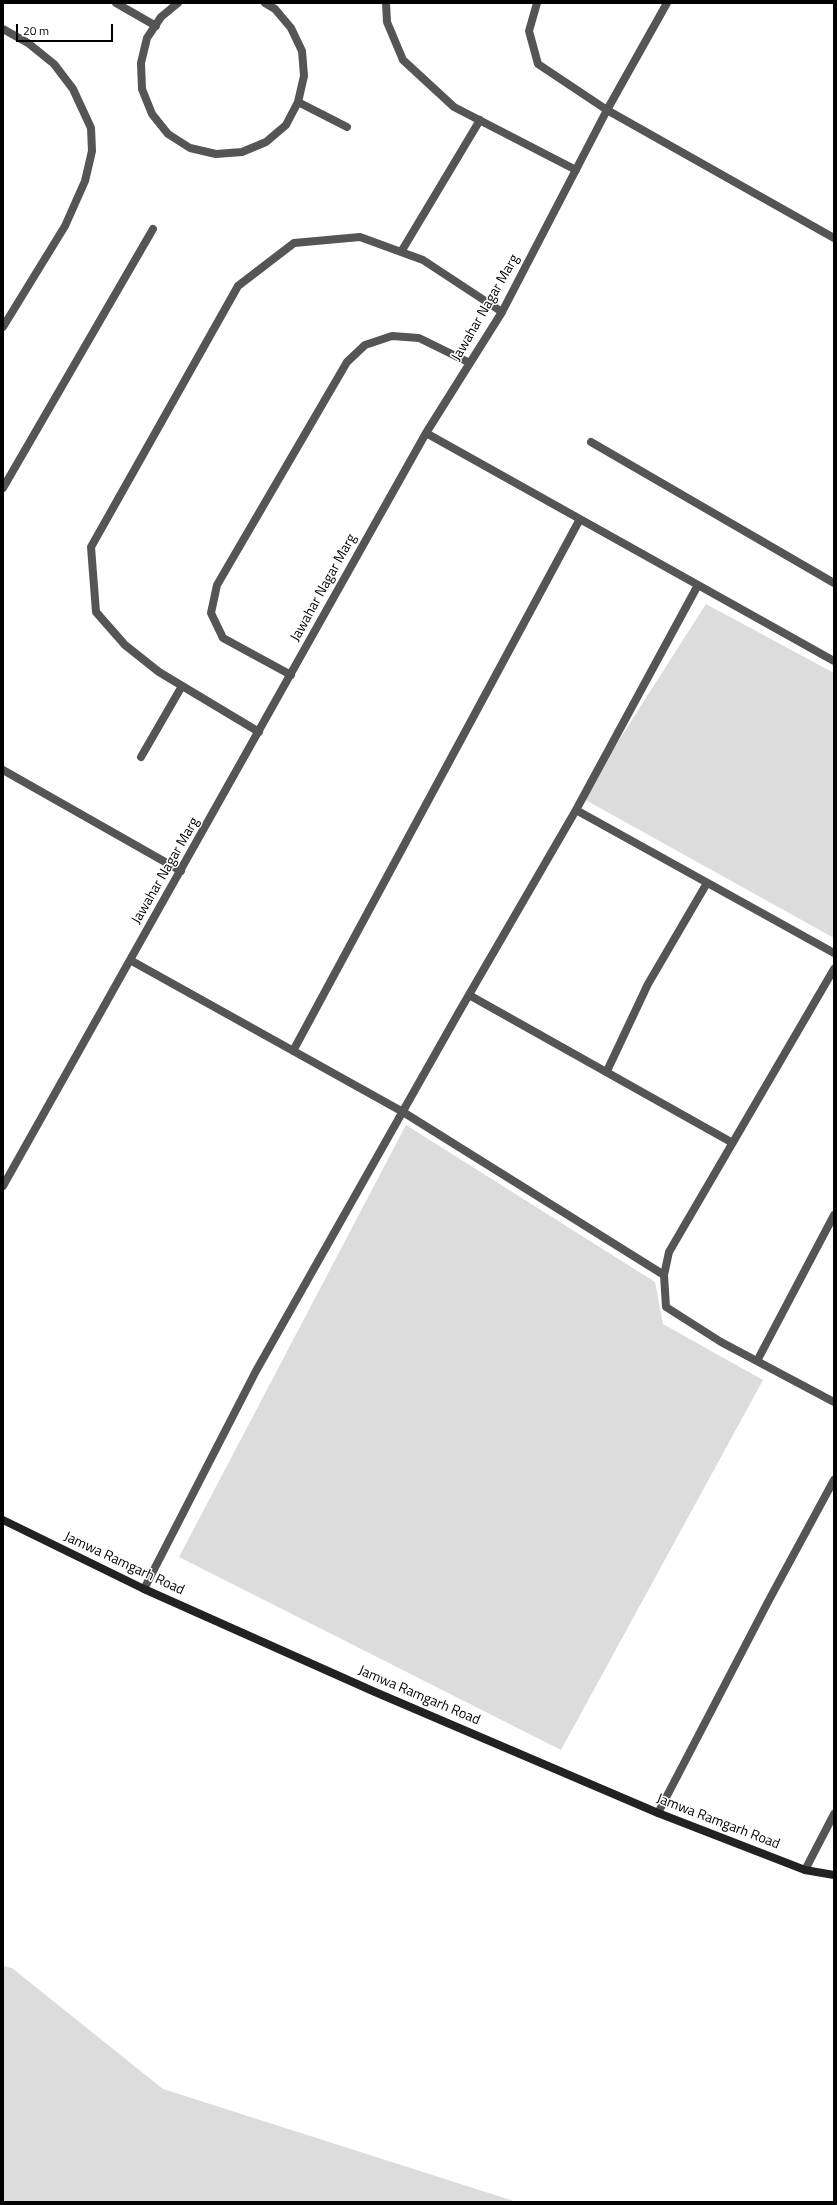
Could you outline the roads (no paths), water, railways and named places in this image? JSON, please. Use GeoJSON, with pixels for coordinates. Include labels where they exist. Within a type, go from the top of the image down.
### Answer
{"type":"FeatureCollection","features":[{"type":"Feature","properties":{"kind":"main road","name":"Jamwa Ramgarh Road"},"geometry":{"type":"LineString","coordinates":[[3,1520],[144,1589],[375,1692],[658,1813],[806,1870],[834,1875]]}},
{"type":"Feature","properties":{"kind":"street"},"geometry":{"type":"LineString","coordinates":[[116,3],[156,26]]}},
{"type":"Feature","properties":{"kind":"street"},"geometry":{"type":"LineString","coordinates":[[178,3],[161,17],[147,38],[141,63],[142,89],[152,114],[168,134],[190,148],[216,154],[242,152],[266,142],[286,125],[298,102],[304,76],[302,51],[291,28],[277,6],[265,3]]}},
{"type":"Feature","properties":{"kind":"street"},"geometry":{"type":"LineString","coordinates":[[386,3],[387,22],[402,60],[454,107],[576,170]]}},
{"type":"Feature","properties":{"kind":"street"},"geometry":{"type":"LineString","coordinates":[[536,3],[529,31],[538,64],[607,110],[834,238]]}},
{"type":"Feature","properties":{"kind":"street","name":"Jawahar Nagar Marg"},"geometry":{"type":"LineString","coordinates":[[3,1186],[426,433],[502,312],[607,110],[666,3]]}},
{"type":"Feature","properties":{"kind":"street"},"geometry":{"type":"LineString","coordinates":[[3,29],[28,44],[54,64],[73,89],[91,128],[92,151],[85,181],[66,226],[3,327]]}},
{"type":"Feature","properties":{"kind":"street"},"geometry":{"type":"LineString","coordinates":[[298,102],[347,127]]}},
{"type":"Feature","properties":{"kind":"street"},"geometry":{"type":"LineString","coordinates":[[401,252],[480,120]]}},
{"type":"Feature","properties":{"kind":"street"},"geometry":{"type":"LineString","coordinates":[[3,488],[153,229]]}},
{"type":"Feature","properties":{"kind":"street"},"geometry":{"type":"LineString","coordinates":[[259,732],[159,672],[125,645],[96,612],[91,547],[238,286],[294,243],[360,237],[423,260],[502,312]]}},
{"type":"Feature","properties":{"kind":"street"},"geometry":{"type":"LineString","coordinates":[[291,675],[223,638],[211,614],[217,585],[347,362],[365,345],[392,336],[419,338],[470,363]]}},
{"type":"Feature","properties":{"kind":"street"},"geometry":{"type":"LineString","coordinates":[[426,433],[834,661]]}},
{"type":"Feature","properties":{"kind":"street"},"geometry":{"type":"LineString","coordinates":[[591,442],[834,583]]}},
{"type":"Feature","properties":{"kind":"street"},"geometry":{"type":"LineString","coordinates":[[293,1051],[580,518]]}},
{"type":"Feature","properties":{"kind":"street"},"geometry":{"type":"LineString","coordinates":[[144,1589],[256,1371],[469,995],[576,810],[698,585]]}},
{"type":"Feature","properties":{"kind":"street"},"geometry":{"type":"LineString","coordinates":[[141,757],[182,686]]}},
{"type":"Feature","properties":{"kind":"street"},"geometry":{"type":"LineString","coordinates":[[3,770],[181,871]]}},
{"type":"Feature","properties":{"kind":"street"},"geometry":{"type":"LineString","coordinates":[[576,810],[834,953]]}},
{"type":"Feature","properties":{"kind":"street"},"geometry":{"type":"LineString","coordinates":[[607,1071],[648,984],[707,883]]}},
{"type":"Feature","properties":{"kind":"street"},"geometry":{"type":"LineString","coordinates":[[130,960],[403,1112],[664,1276]]}},
{"type":"Feature","properties":{"kind":"street"},"geometry":{"type":"LineString","coordinates":[[834,969],[731,1142],[669,1252],[664,1276],[666,1307],[721,1342],[834,1402]]}},
{"type":"Feature","properties":{"kind":"street"},"geometry":{"type":"LineString","coordinates":[[469,995],[607,1071],[731,1142]]}},
{"type":"Feature","properties":{"kind":"street"},"geometry":{"type":"LineString","coordinates":[[757,1360],[834,1215]]}},
{"type":"Feature","properties":{"kind":"street"},"geometry":{"type":"LineString","coordinates":[[658,1813],[769,1600],[834,1480]]}},
{"type":"Feature","properties":{"kind":"street"},"geometry":{"type":"LineString","coordinates":[[806,1870],[834,1814]]}}]}
